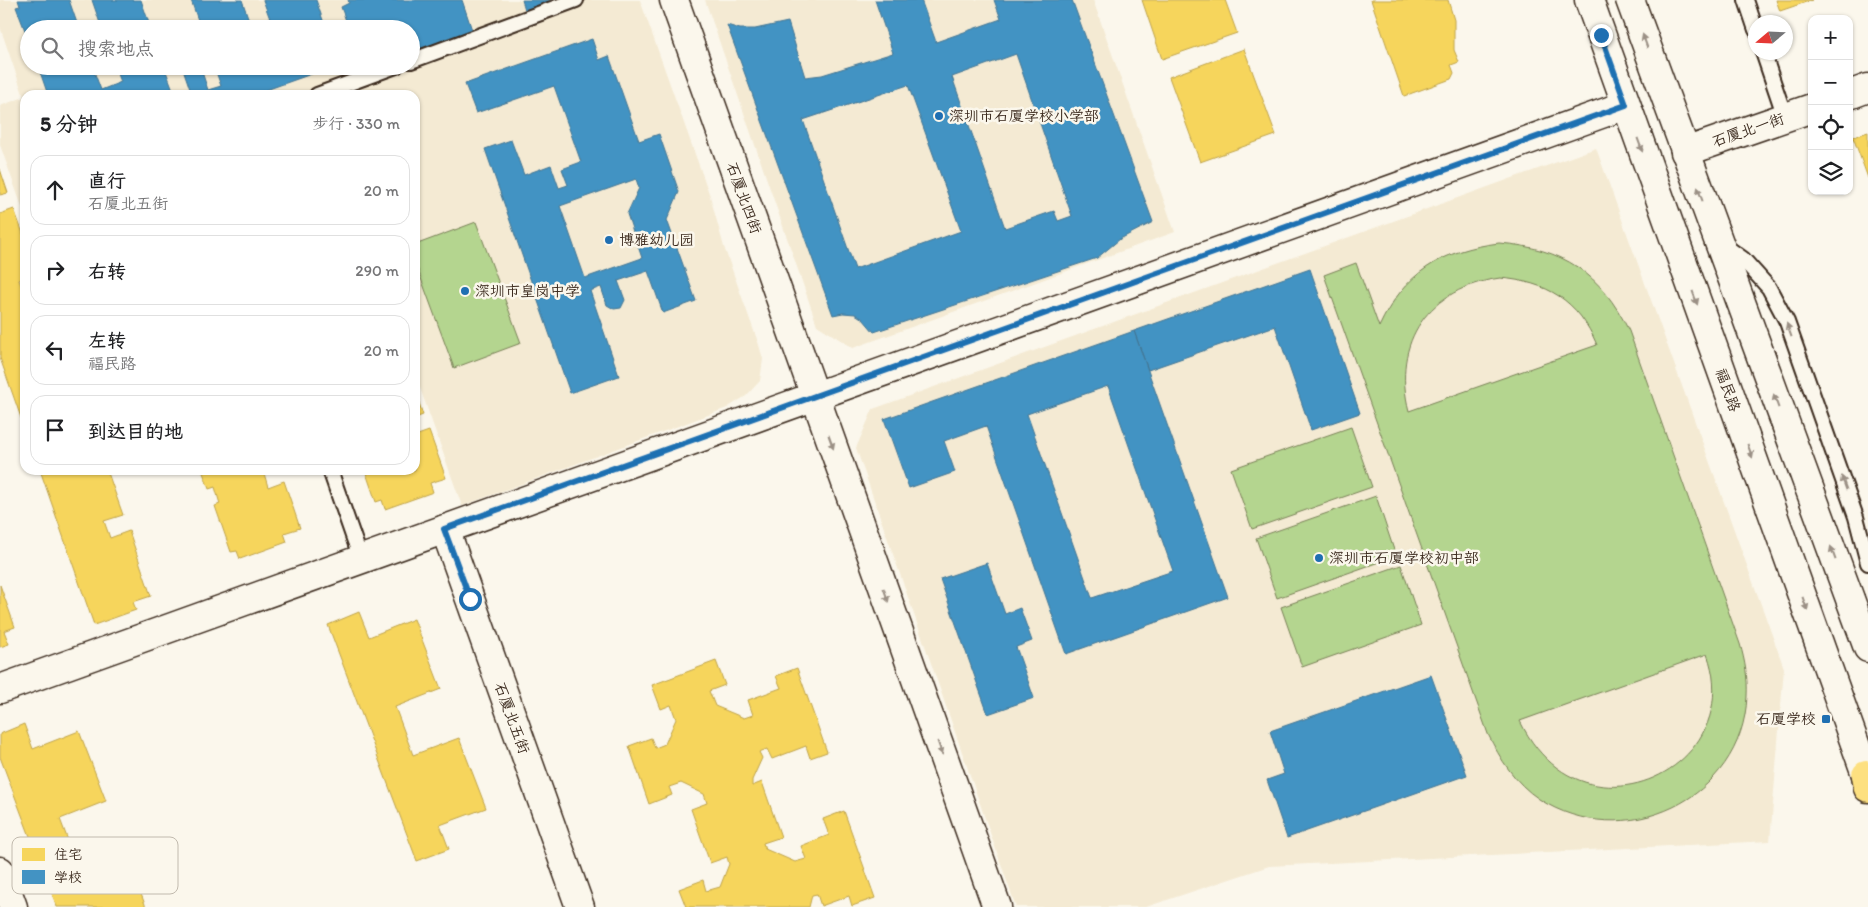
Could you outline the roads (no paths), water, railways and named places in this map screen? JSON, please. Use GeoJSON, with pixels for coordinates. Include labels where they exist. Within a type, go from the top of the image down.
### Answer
{"type":"FeatureCollection","features":[{"type":"Feature","properties":{"kind":"street","name":"石厦北四街"},"geometry":{"type":"LineString","coordinates":[[674,0],[997,907]]}},
{"type":"Feature","properties":{"kind":"street","name":"福民路"},"geometry":{"type":"LineString","coordinates":[[1589,0],[1867,781]]}},
{"type":"Feature","properties":{"kind":"street"},"geometry":{"type":"LineString","coordinates":[[1630,0],[1716,239],[1868,648]]}},
{"type":"Feature","properties":{"kind":"street"},"geometry":{"type":"LineString","coordinates":[[1853,94],[1868,88]]}},
{"type":"Feature","properties":{"kind":"street"},"geometry":{"type":"LineString","coordinates":[[0,689],[1626,105]]}},
{"type":"Feature","properties":{"kind":"street","name":"石厦北一街"},"geometry":{"type":"LineString","coordinates":[[1685,152],[1808,109]]}},
{"type":"Feature","properties":{"kind":"street","name":"石厦北五街"},"geometry":{"type":"LineString","coordinates":[[444,529],[580,907]]}},
{"type":"Feature","properties":{"kind":"street"},"geometry":{"type":"LineString","coordinates":[[0,871],[13,907]]}},
{"type":"Feature","properties":{"kind":"lane"},"geometry":{"type":"LineString","coordinates":[[420,58],[576,0]]}},
{"type":"Feature","properties":{"kind":"lane"},"geometry":{"type":"LineString","coordinates":[[1746,0],[1751,15]]}},
{"type":"Feature","properties":{"kind":"lane"},"geometry":{"type":"LineString","coordinates":[[1766,60],[1785,117]]}},
{"type":"Feature","properties":{"kind":"lane"},"geometry":{"type":"LineString","coordinates":[[331,90],[371,75]]}},
{"type":"Feature","properties":{"kind":"lane"},"geometry":{"type":"LineString","coordinates":[[1716,239],[1743,259],[1769,288],[1787,322],[1856,517],[1868,563]]}},
{"type":"Feature","properties":{"kind":"lane"},"geometry":{"type":"LineString","coordinates":[[332,475],[361,559]]}},
{"type":"Feature","properties":{"kind":"place","name":"深圳市石厦学校小学部"},"geometry":{"type":"Point","coordinates":[939,116]}},
{"type":"Feature","properties":{"kind":"place","name":"博雅幼儿园"},"geometry":{"type":"Point","coordinates":[609,240]}},
{"type":"Feature","properties":{"kind":"place","name":"深圳市皇岗中学"},"geometry":{"type":"Point","coordinates":[465,291]}},
{"type":"Feature","properties":{"kind":"place","name":"深圳市石厦学校初中部"},"geometry":{"type":"Point","coordinates":[1319,558]}},
{"type":"Feature","properties":{"kind":"place","name":"石厦学校"},"geometry":{"type":"Point","coordinates":[1826,719]}}]}
